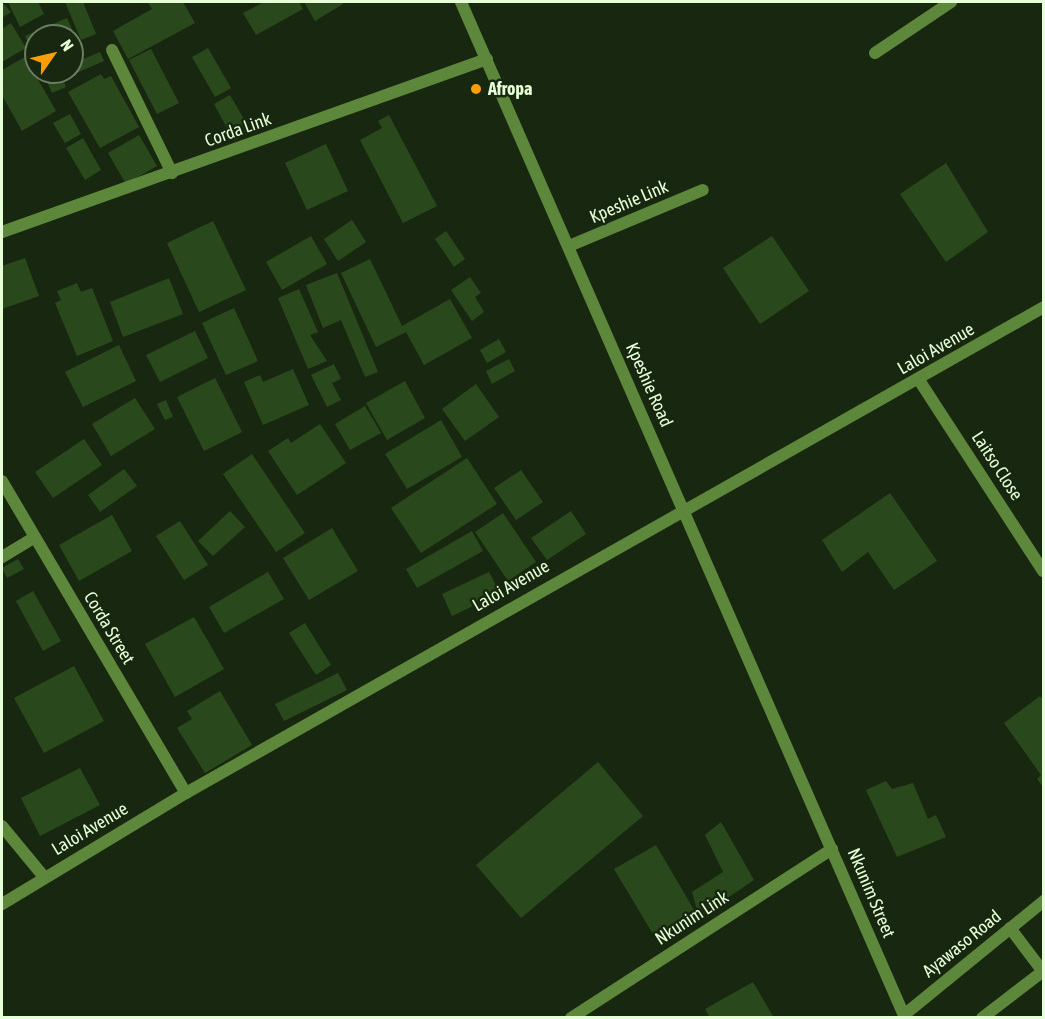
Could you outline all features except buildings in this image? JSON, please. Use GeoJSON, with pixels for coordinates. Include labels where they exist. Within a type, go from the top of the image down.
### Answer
{"type":"FeatureCollection","features":[{"type":"Feature","properties":{"kind":"street","name":"Kpeshie Road"},"geometry":{"type":"LineString","coordinates":[[461,2],[804,782]]}},
{"type":"Feature","properties":{"kind":"street"},"geometry":{"type":"LineString","coordinates":[[875,53],[951,2]]}},
{"type":"Feature","properties":{"kind":"street"},"geometry":{"type":"LineString","coordinates":[[112,50],[172,173]]}},
{"type":"Feature","properties":{"kind":"street","name":"Corda Link"},"geometry":{"type":"LineString","coordinates":[[2,232],[487,59]]}},
{"type":"Feature","properties":{"kind":"street","name":"Kpeshie Link"},"geometry":{"type":"LineString","coordinates":[[569,246],[702,190]]}},
{"type":"Feature","properties":{"kind":"street","name":"Laloi Avenue"},"geometry":{"type":"LineString","coordinates":[[2,904],[186,793],[683,508],[919,380],[1044,307]]}},
{"type":"Feature","properties":{"kind":"street","name":"Laitso Close"},"geometry":{"type":"LineString","coordinates":[[919,380],[1043,571]]}},
{"type":"Feature","properties":{"kind":"street","name":"Corda Street"},"geometry":{"type":"LineString","coordinates":[[2,481],[186,793]]}},
{"type":"Feature","properties":{"kind":"street"},"geometry":{"type":"LineString","coordinates":[[2,557],[34,538]]}},
{"type":"Feature","properties":{"kind":"street","name":"Nkunim Street"},"geometry":{"type":"LineString","coordinates":[[804,782],[905,1016]]}},
{"type":"Feature","properties":{"kind":"street"},"geometry":{"type":"LineString","coordinates":[[2,826],[44,877]]}},
{"type":"Feature","properties":{"kind":"street","name":"Nkunim Link"},"geometry":{"type":"LineString","coordinates":[[571,1017],[832,849]]}},
{"type":"Feature","properties":{"kind":"street","name":"Ayawaso Road"},"geometry":{"type":"LineString","coordinates":[[905,1016],[1044,901]]}},
{"type":"Feature","properties":{"kind":"street"},"geometry":{"type":"LineString","coordinates":[[982,1017],[1043,972],[1010,928]]}},
{"type":"Feature","properties":{"kind":"place","name":"Afropa"},"geometry":{"type":"Point","coordinates":[476,89]}}]}
